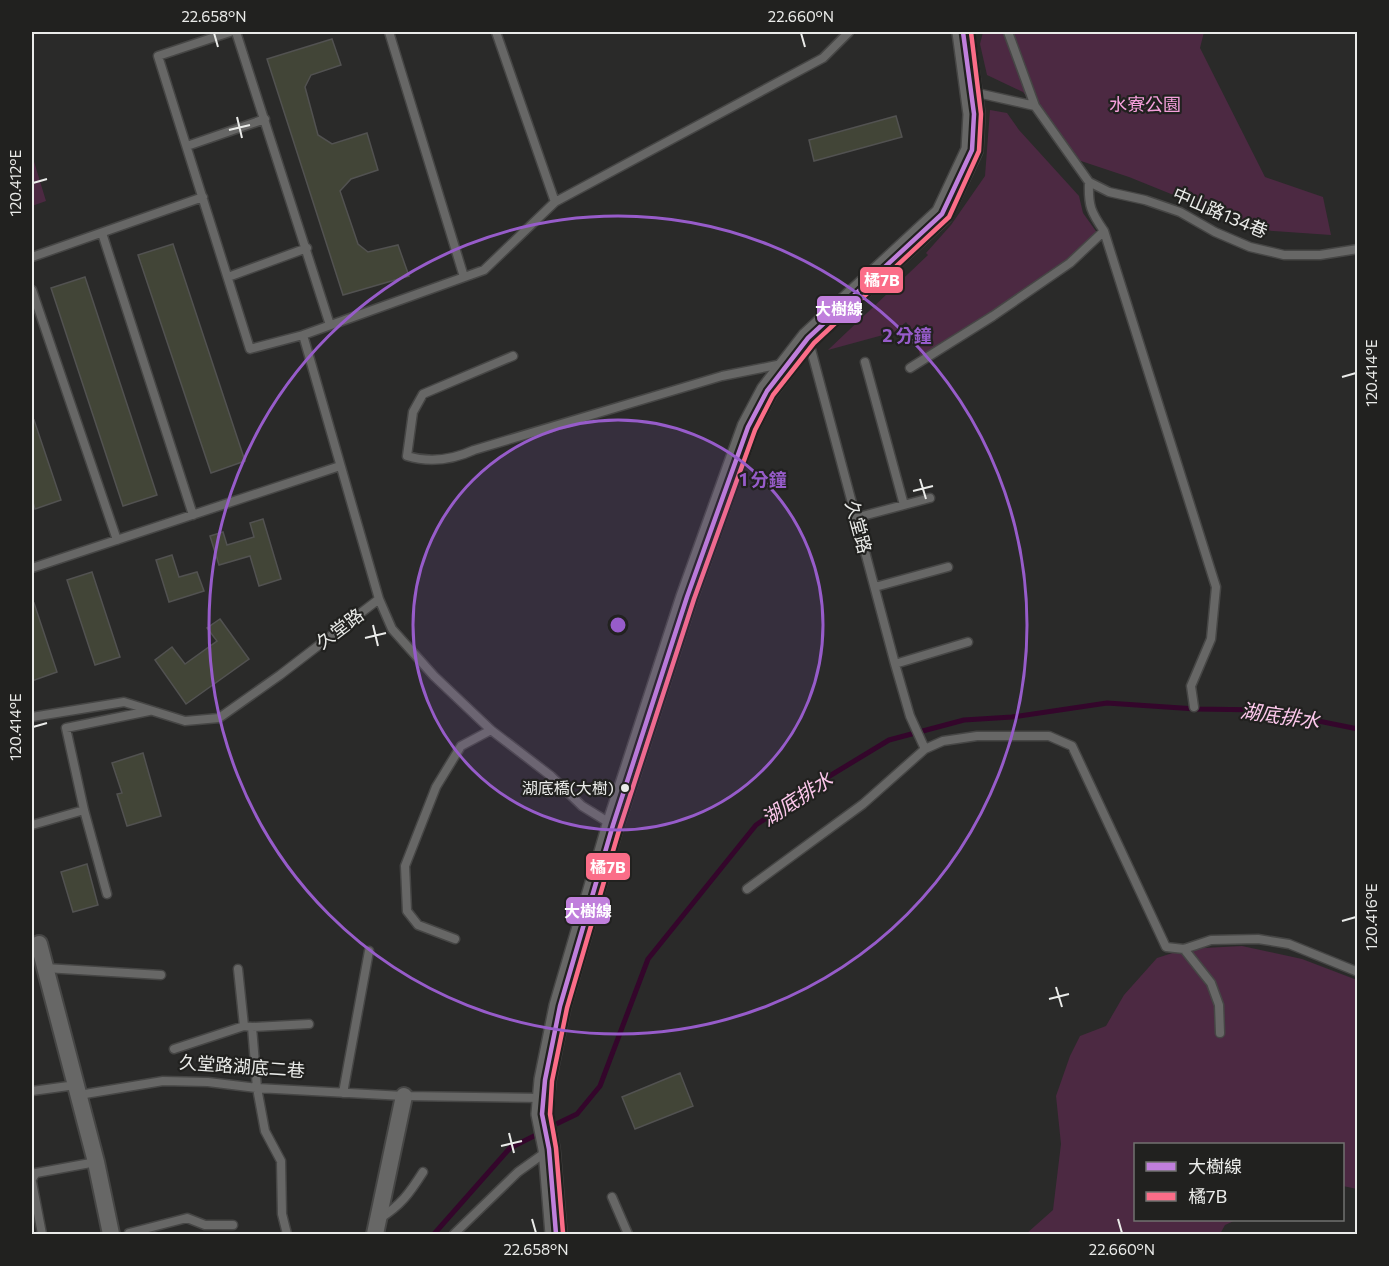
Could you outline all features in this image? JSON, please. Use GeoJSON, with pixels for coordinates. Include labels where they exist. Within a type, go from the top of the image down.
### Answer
{"type":"FeatureCollection","features":[{"type":"Feature","properties":{"kind":"street"},"geometry":{"type":"LineString","coordinates":[[556,1234],[543,1106],[560,1005],[613,825],[687,597],[748,427],[767,391],[808,338],[942,214],[972,150],[974,114],[963,32]]}},
{"type":"Feature","properties":{"kind":"street"},"geometry":{"type":"LineString","coordinates":[[39,944],[96,1162],[111,1234]]}},
{"type":"Feature","properties":{"kind":"street"},"geometry":{"type":"LineString","coordinates":[[376,1227],[404,1096]]}},
{"type":"Feature","properties":{"kind":"lane"},"geometry":{"type":"LineString","coordinates":[[230,32],[158,56],[250,349],[303,335],[484,270],[555,202],[823,58],[849,32]]}},
{"type":"Feature","properties":{"kind":"lane"},"geometry":{"type":"LineString","coordinates":[[236,32],[330,325]]}},
{"type":"Feature","properties":{"kind":"lane"},"geometry":{"type":"LineString","coordinates":[[389,32],[464,276]]}},
{"type":"Feature","properties":{"kind":"lane"},"geometry":{"type":"LineString","coordinates":[[496,32],[555,202]]}},
{"type":"Feature","properties":{"kind":"lane"},"geometry":{"type":"LineString","coordinates":[[1008,32],[1035,106],[1089,182],[1089,203],[1104,231],[1216,587],[1211,639],[1191,686],[1194,707]]}},
{"type":"Feature","properties":{"kind":"lane"},"geometry":{"type":"LineString","coordinates":[[970,92],[1035,106]]}},
{"type":"Feature","properties":{"kind":"lane"},"geometry":{"type":"LineString","coordinates":[[187,146],[265,119]]}},
{"type":"Feature","properties":{"kind":"lane","name":"中山路134巷"},"geometry":{"type":"LineString","coordinates":[[1089,182],[1109,192],[1145,200],[1180,212],[1215,232],[1284,255],[1320,255],[1358,249]]}},
{"type":"Feature","properties":{"kind":"lane"},"geometry":{"type":"LineString","coordinates":[[32,257],[203,197]]}},
{"type":"Feature","properties":{"kind":"lane"},"geometry":{"type":"LineString","coordinates":[[910,368],[1071,263],[1104,231]]}},
{"type":"Feature","properties":{"kind":"lane"},"geometry":{"type":"LineString","coordinates":[[102,232],[193,515]]}},
{"type":"Feature","properties":{"kind":"lane"},"geometry":{"type":"LineString","coordinates":[[228,277],[307,248]]}},
{"type":"Feature","properties":{"kind":"lane"},"geometry":{"type":"LineString","coordinates":[[32,290],[117,540]]}},
{"type":"Feature","properties":{"kind":"lane"},"geometry":{"type":"LineString","coordinates":[[303,335],[379,599]]}},
{"type":"Feature","properties":{"kind":"lane","name":"久堂路"},"geometry":{"type":"LineString","coordinates":[[808,338],[895,664],[910,716],[924,749]]}},
{"type":"Feature","properties":{"kind":"lane"},"geometry":{"type":"LineString","coordinates":[[513,356],[423,394],[413,412],[407,456],[423,461],[459,457],[474,450],[722,376],[788,363]]}},
{"type":"Feature","properties":{"kind":"lane"},"geometry":{"type":"LineString","coordinates":[[865,362],[904,505]]}},
{"type":"Feature","properties":{"kind":"lane"},"geometry":{"type":"LineString","coordinates":[[32,568],[340,466]]}},
{"type":"Feature","properties":{"kind":"lane"},"geometry":{"type":"LineString","coordinates":[[855,518],[930,498]]}},
{"type":"Feature","properties":{"kind":"lane"},"geometry":{"type":"LineString","coordinates":[[875,587],[948,567]]}},
{"type":"Feature","properties":{"kind":"lane","name":"久堂路"},"geometry":{"type":"LineString","coordinates":[[32,717],[124,702],[185,721],[219,717],[280,675],[379,599],[393,629],[434,676],[491,730],[551,776],[582,806],[613,825]]}},
{"type":"Feature","properties":{"kind":"lane"},"geometry":{"type":"LineString","coordinates":[[895,664],[968,642]]}},
{"type":"Feature","properties":{"kind":"lane"},"geometry":{"type":"LineString","coordinates":[[107,894],[84,810],[66,728],[153,711]]}},
{"type":"Feature","properties":{"kind":"lane"},"geometry":{"type":"LineString","coordinates":[[455,939],[418,925],[407,911],[405,866],[436,787],[461,746],[491,730]]}},
{"type":"Feature","properties":{"kind":"lane"},"geometry":{"type":"LineString","coordinates":[[747,889],[863,804],[924,749],[943,741],[977,736],[1049,736],[1072,746],[1166,947],[1184,949],[1211,940],[1258,939],[1289,944],[1358,972]]}},
{"type":"Feature","properties":{"kind":"lane"},"geometry":{"type":"LineString","coordinates":[[32,825],[84,810]]}},
{"type":"Feature","properties":{"kind":"lane"},"geometry":{"type":"LineString","coordinates":[[1184,949],[1211,983],[1220,1005],[1220,1033]]}},
{"type":"Feature","properties":{"kind":"lane"},"geometry":{"type":"LineString","coordinates":[[343,1093],[369,951]]}},
{"type":"Feature","properties":{"kind":"lane"},"geometry":{"type":"LineString","coordinates":[[45,968],[161,975]]}},
{"type":"Feature","properties":{"kind":"lane"},"geometry":{"type":"LineString","coordinates":[[238,969],[265,1131],[281,1161],[282,1214],[287,1234]]}},
{"type":"Feature","properties":{"kind":"lane"},"geometry":{"type":"LineString","coordinates":[[174,1049],[248,1026],[309,1024]]}},
{"type":"Feature","properties":{"kind":"lane","name":"久堂路湖底二巷"},"geometry":{"type":"LineString","coordinates":[[32,1091],[78,1090],[163,1081],[208,1082],[257,1088],[543,1106]]}},
{"type":"Feature","properties":{"kind":"lane"},"geometry":{"type":"LineString","coordinates":[[454,1234],[518,1172],[548,1147]]}},
{"type":"Feature","properties":{"kind":"lane"},"geometry":{"type":"LineString","coordinates":[[42,1234],[32,1181],[36,1173],[96,1162]]}},
{"type":"Feature","properties":{"kind":"lane"},"geometry":{"type":"LineString","coordinates":[[376,1227],[406,1198],[423,1172]]}},
{"type":"Feature","properties":{"kind":"lane"},"geometry":{"type":"LineString","coordinates":[[612,1197],[628,1234]]}},
{"type":"Feature","properties":{"kind":"lane"},"geometry":{"type":"LineString","coordinates":[[129,1234],[187,1218],[205,1225],[233,1225]]}},
{"type":"Feature","properties":{"kind":"green space","name":"水寮公園"},"geometry":{"type":"Polygon","coordinates":[[[983,32],[1204,32],[1200,48],[1265,177],[1323,197],[1331,235],[1260,230],[1129,177],[1078,160],[1023,92],[987,75],[980,44],[983,32]]]}},
{"type":"Feature","properties":{"kind":"green space"},"geometry":{"type":"Polygon","coordinates":[[[990,110],[1007,113],[1019,130],[1079,196],[1083,213],[1098,234],[1066,263],[921,359],[914,333],[906,322],[894,332],[828,350],[928,255],[926,253],[951,225],[985,176],[990,110]]]}},
{"type":"Feature","properties":{"kind":"green space"},"geometry":{"type":"Polygon","coordinates":[[[32,155],[46,201],[32,206],[32,155]]]}},
{"type":"Feature","properties":{"kind":"green space"},"geometry":{"type":"Polygon","coordinates":[[[1242,946],[1302,959],[1357,980],[1357,1189],[1344,1186],[1344,1143],[1134,1143],[1134,1221],[1234,1221],[1225,1225],[1220,1234],[1026,1234],[1053,1210],[1061,1144],[1056,1096],[1070,1056],[1080,1036],[1106,1026],[1124,995],[1157,958],[1185,949],[1242,946]]]}},
{"type":"Feature","properties":{"kind":"building"},"geometry":{"type":"Polygon","coordinates":[[[332,39],[341,65],[311,75],[305,87],[318,135],[332,144],[367,133],[378,170],[351,179],[340,191],[358,244],[368,252],[398,245],[409,276],[343,295],[267,59],[332,39]]]}},
{"type":"Feature","properties":{"kind":"building"},"geometry":{"type":"Polygon","coordinates":[[[896,116],[902,137],[814,161],[809,140],[896,116]]]}},
{"type":"Feature","properties":{"kind":"building"},"geometry":{"type":"Polygon","coordinates":[[[173,244],[245,461],[211,473],[138,255],[173,244]]]}},
{"type":"Feature","properties":{"kind":"building"},"geometry":{"type":"Polygon","coordinates":[[[85,277],[157,495],[123,506],[51,288],[85,277]]]}},
{"type":"Feature","properties":{"kind":"building"},"geometry":{"type":"Polygon","coordinates":[[[34,420],[61,500],[35,509],[32,499],[32,421],[34,420]]]}},
{"type":"Feature","properties":{"kind":"building"},"geometry":{"type":"Polygon","coordinates":[[[263,519],[281,579],[259,586],[250,556],[219,565],[210,536],[223,532],[227,545],[254,537],[250,523],[263,519]]]}},
{"type":"Feature","properties":{"kind":"building"},"geometry":{"type":"Polygon","coordinates":[[[172,555],[179,577],[197,572],[204,591],[169,602],[156,560],[172,555]]]}},
{"type":"Feature","properties":{"kind":"building"},"geometry":{"type":"Polygon","coordinates":[[[92,572],[120,657],[95,665],[67,580],[92,572]]]}},
{"type":"Feature","properties":{"kind":"building"},"geometry":{"type":"Polygon","coordinates":[[[34,603],[57,672],[32,681],[32,604],[34,603]]]}},
{"type":"Feature","properties":{"kind":"building"},"geometry":{"type":"Polygon","coordinates":[[[220,619],[249,659],[186,704],[155,660],[172,647],[185,664],[217,641],[207,628],[220,619]]]}},
{"type":"Feature","properties":{"kind":"building"},"geometry":{"type":"Polygon","coordinates":[[[143,753],[161,816],[127,826],[117,794],[122,793],[112,763],[143,753]]]}},
{"type":"Feature","properties":{"kind":"building"},"geometry":{"type":"Polygon","coordinates":[[[87,864],[98,905],[73,912],[61,872],[87,864]]]}},
{"type":"Feature","properties":{"kind":"building"},"geometry":{"type":"Polygon","coordinates":[[[680,1073],[693,1106],[635,1129],[622,1097],[680,1073]]]}},
{"type":"Feature","properties":{"kind":"waterway","name":"湖底排水"},"geometry":{"type":"LineString","coordinates":[[550,1127],[577,1114],[600,1086],[648,959],[756,825],[818,783],[889,740],[964,720],[1012,717],[1107,703],[1196,709],[1264,710],[1358,729]]}},
{"type":"Feature","properties":{"kind":"waterway","name":"湖底排水"},"geometry":{"type":"LineString","coordinates":[[434,1234],[510,1148],[542,1132]]}},
{"type":"Feature","properties":{"kind":"transit line","name":"大樹線"},"geometry":{"type":"LineString","coordinates":[[556,1234],[549,1149],[542,1114],[545,1080],[560,1006],[613,825],[687,597],[748,427],[767,391],[808,338],[942,214],[972,150],[974,114],[963,32]]}},
{"type":"Feature","properties":{"kind":"transit line","name":"橘7B"},"geometry":{"type":"LineString","coordinates":[[563,1233],[556,1148],[550,1114],[552,1081],[567,1008],[620,827],[694,599],[755,430],[773,395],[814,343],[949,217],[979,151],[981,114],[971,32]]}},
{"type":"Feature","properties":{"kind":"place","name":"湖底橋(大樹)"},"geometry":{"type":"Point","coordinates":[625,788]}}]}
